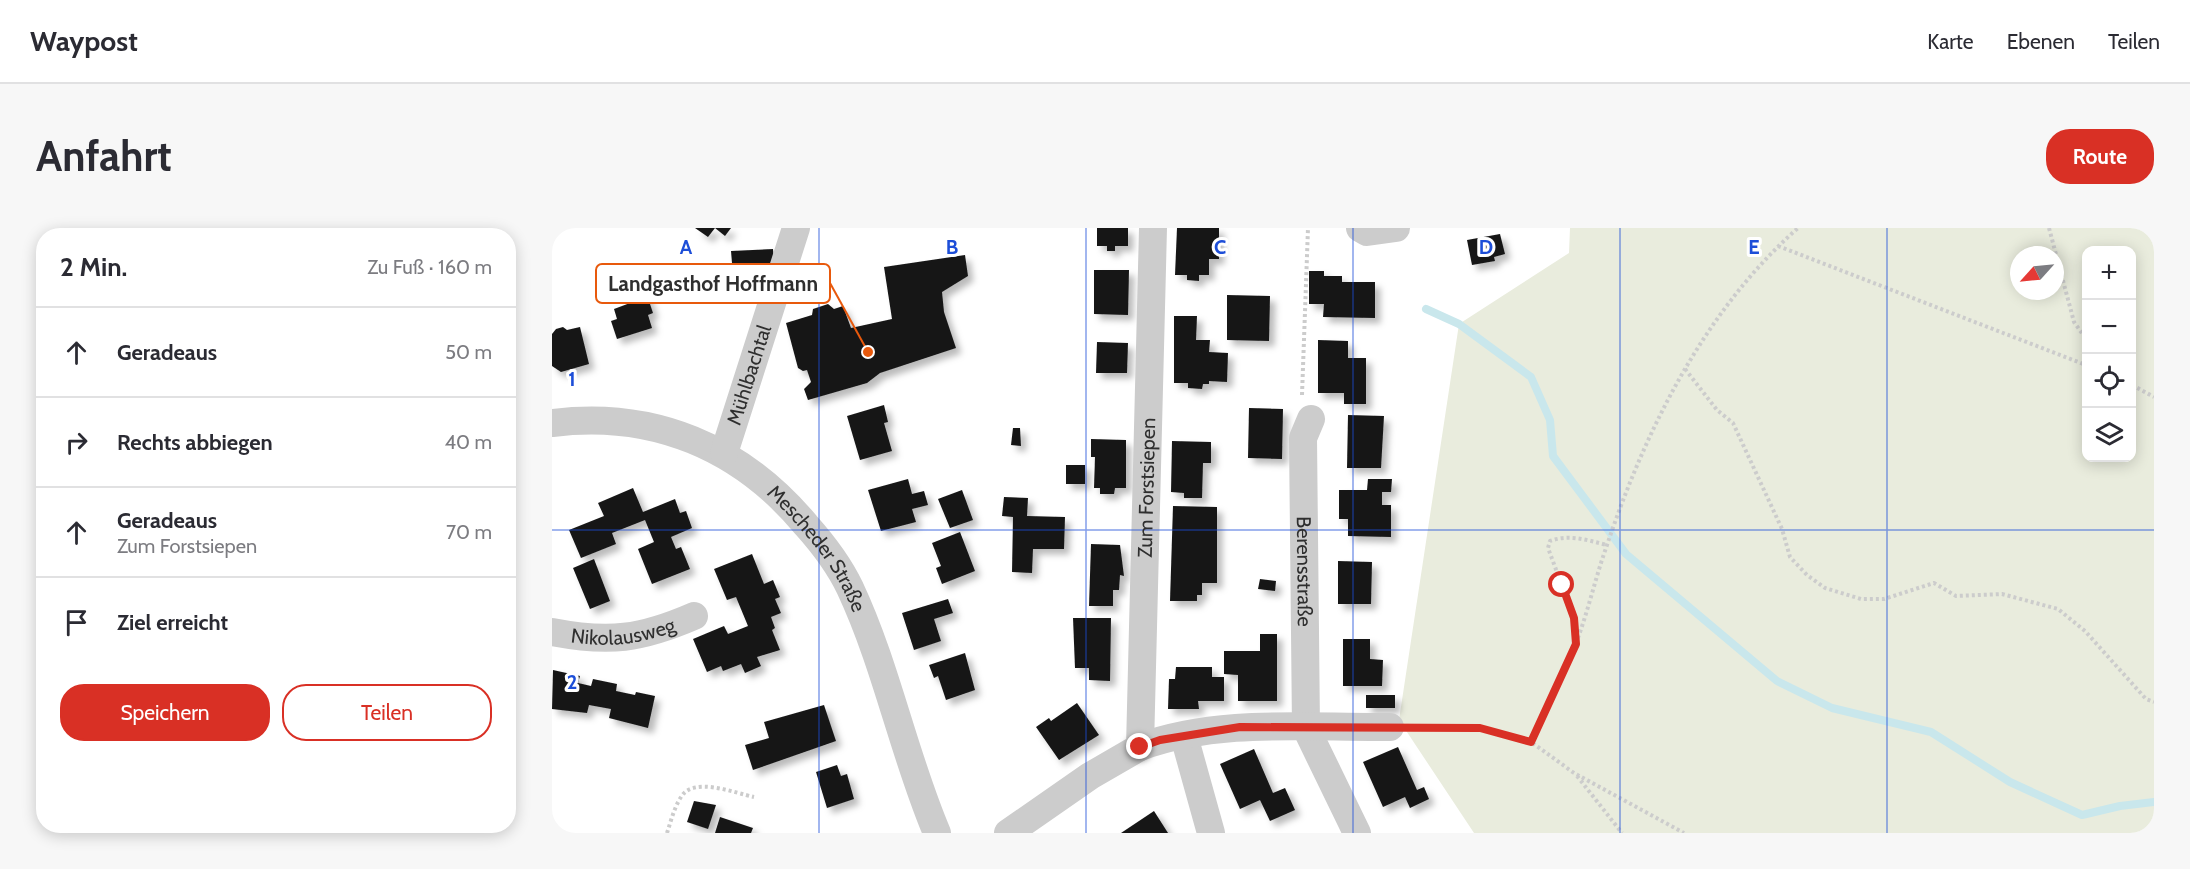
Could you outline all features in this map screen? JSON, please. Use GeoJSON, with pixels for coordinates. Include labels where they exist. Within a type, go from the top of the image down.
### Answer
{"type":"FeatureCollection","features":[{"type":"Feature","properties":{"kind":"street","name":"Mühlbachtal"},"geometry":{"type":"LineString","coordinates":[[724,453],[796,228]]}},
{"type":"Feature","properties":{"kind":"street","name":"Zum Forstsiepen"},"geometry":{"type":"LineString","coordinates":[[1140,747],[1152,228]]}},
{"type":"Feature","properties":{"kind":"street"},"geometry":{"type":"LineString","coordinates":[[1360,228],[1367,232],[1396,228]]}},
{"type":"Feature","properties":{"kind":"street","name":"Berensstraße"},"geometry":{"type":"LineString","coordinates":[[1306,728],[1303,438],[1307,410]]}},
{"type":"Feature","properties":{"kind":"street","name":"Mescheder Straße"},"geometry":{"type":"LineString","coordinates":[[552,423],[590,419],[628,422],[667,432],[724,453],[787,502],[824,547],[849,586],[870,638],[904,744],[937,833]]}},
{"type":"Feature","properties":{"kind":"street","name":"Nikolausweg"},"geometry":{"type":"LineString","coordinates":[[552,632],[597,639],[635,637],[659,631],[694,616]]}},
{"type":"Feature","properties":{"kind":"street"},"geometry":{"type":"LineString","coordinates":[[1008,833],[1090,776],[1140,747],[1184,736],[1240,727],[1390,727]]}},
{"type":"Feature","properties":{"kind":"street"},"geometry":{"type":"LineString","coordinates":[[1306,728],[1357,833]]}},
{"type":"Feature","properties":{"kind":"street"},"geometry":{"type":"LineString","coordinates":[[1184,736],[1211,833]]}},
{"type":"Feature","properties":{"kind":"path"},"geometry":{"type":"LineString","coordinates":[[1307,410],[1308,228]]}},
{"type":"Feature","properties":{"kind":"path"},"geometry":{"type":"LineString","coordinates":[[1531,742],[1576,644],[1630,480],[1685,369],[1725,307],[1778,246],[1798,228]]}},
{"type":"Feature","properties":{"kind":"path"},"geometry":{"type":"LineString","coordinates":[[2049,228],[2074,322],[2082,333]]}},
{"type":"Feature","properties":{"kind":"path"},"geometry":{"type":"LineString","coordinates":[[1778,246],[2082,363]]}},
{"type":"Feature","properties":{"kind":"path"},"geometry":{"type":"LineString","coordinates":[[1685,369],[1717,410],[1734,423],[1782,530],[1790,557],[1807,575],[1825,588],[1861,599],[1884,599],[1934,583],[1956,596],[2002,594],[2058,609],[2085,631],[2146,699],[2154,702]]}},
{"type":"Feature","properties":{"kind":"path"},"geometry":{"type":"LineString","coordinates":[[2136,387],[2154,397]]}},
{"type":"Feature","properties":{"kind":"path"},"geometry":{"type":"LineString","coordinates":[[1576,644],[1574,618],[1548,548],[1550,541],[1560,537],[1576,537],[1607,545]]}},
{"type":"Feature","properties":{"kind":"path"},"geometry":{"type":"LineString","coordinates":[[1390,727],[1482,728],[1531,742],[1574,773],[1684,833]]}},
{"type":"Feature","properties":{"kind":"path"},"geometry":{"type":"LineString","coordinates":[[1574,773],[1622,833]]}},
{"type":"Feature","properties":{"kind":"path"},"geometry":{"type":"LineString","coordinates":[[667,833],[682,795],[687,790],[699,787],[754,797]]}},
{"type":"Feature","properties":{"kind":"shaded area"},"geometry":{"type":"Polygon","coordinates":[[[1570,228],[2154,228],[2154,833],[1474,833],[1399,720],[1459,324],[1569,253],[1570,228]]]}},
{"type":"Feature","properties":{"kind":"building"},"geometry":{"type":"Polygon","coordinates":[[[695,228],[715,228],[708,237],[695,228]]]}},
{"type":"Feature","properties":{"kind":"building"},"geometry":{"type":"Polygon","coordinates":[[[715,228],[731,228],[725,236],[715,228]]]}},
{"type":"Feature","properties":{"kind":"building"},"geometry":{"type":"Polygon","coordinates":[[[1097,228],[1128,228],[1128,246],[1115,246],[1115,251],[1107,251],[1107,246],[1097,246],[1097,228]]]}},
{"type":"Feature","properties":{"kind":"building"},"geometry":{"type":"Polygon","coordinates":[[[1177,228],[1219,228],[1219,259],[1209,259],[1209,275],[1199,275],[1199,281],[1187,280],[1187,275],[1175,275],[1177,228]]]}},
{"type":"Feature","properties":{"kind":"building"},"geometry":{"type":"Polygon","coordinates":[[[1500,234],[1505,254],[1494,257],[1495,261],[1472,265],[1467,240],[1500,234]]]}},
{"type":"Feature","properties":{"kind":"building"},"geometry":{"type":"Polygon","coordinates":[[[773,249],[775,272],[771,284],[741,286],[740,274],[733,275],[731,251],[773,249]]]}},
{"type":"Feature","properties":{"kind":"building"},"geometry":{"type":"Polygon","coordinates":[[[965,255],[968,276],[942,292],[944,312],[956,348],[880,373],[867,383],[808,400],[804,389],[811,382],[807,370],[803,371],[798,368],[786,323],[812,315],[813,309],[828,304],[834,309],[843,306],[851,328],[892,319],[884,267],[965,255]]]}},
{"type":"Feature","properties":{"kind":"building"},"geometry":{"type":"Polygon","coordinates":[[[1094,270],[1129,270],[1128,315],[1094,314],[1094,270]]]}},
{"type":"Feature","properties":{"kind":"building"},"geometry":{"type":"Polygon","coordinates":[[[1309,271],[1324,271],[1324,276],[1342,276],[1342,282],[1375,282],[1375,318],[1323,317],[1324,304],[1309,304],[1309,271]]]}},
{"type":"Feature","properties":{"kind":"building"},"geometry":{"type":"Polygon","coordinates":[[[643,283],[653,313],[648,315],[652,328],[617,339],[611,321],[617,319],[614,309],[630,303],[626,289],[643,283]]]}},
{"type":"Feature","properties":{"kind":"building"},"geometry":{"type":"Polygon","coordinates":[[[1227,295],[1270,296],[1269,341],[1227,340],[1227,295]]]}},
{"type":"Feature","properties":{"kind":"building"},"geometry":{"type":"Polygon","coordinates":[[[1174,316],[1197,316],[1196,340],[1210,340],[1209,352],[1228,353],[1227,382],[1209,381],[1209,384],[1203,384],[1202,389],[1188,388],[1188,383],[1174,383],[1174,316]]]}},
{"type":"Feature","properties":{"kind":"building"},"geometry":{"type":"Polygon","coordinates":[[[563,327],[567,330],[580,327],[589,364],[561,372],[552,366],[552,334],[556,329],[563,327]]]}},
{"type":"Feature","properties":{"kind":"building"},"geometry":{"type":"Polygon","coordinates":[[[1318,340],[1348,341],[1348,358],[1366,358],[1366,404],[1344,404],[1344,393],[1318,393],[1318,340]]]}},
{"type":"Feature","properties":{"kind":"building"},"geometry":{"type":"Polygon","coordinates":[[[1097,342],[1128,343],[1127,373],[1096,373],[1097,342]]]}},
{"type":"Feature","properties":{"kind":"building"},"geometry":{"type":"Polygon","coordinates":[[[884,405],[888,422],[884,423],[892,451],[860,460],[847,416],[884,405]]]}},
{"type":"Feature","properties":{"kind":"building"},"geometry":{"type":"Polygon","coordinates":[[[1249,408],[1283,409],[1282,459],[1248,458],[1249,408]]]}},
{"type":"Feature","properties":{"kind":"building"},"geometry":{"type":"Polygon","coordinates":[[[1348,415],[1384,416],[1381,468],[1347,468],[1348,415]]]}},
{"type":"Feature","properties":{"kind":"building"},"geometry":{"type":"Polygon","coordinates":[[[1013,428],[1020,428],[1021,446],[1011,445],[1013,428]]]}},
{"type":"Feature","properties":{"kind":"building"},"geometry":{"type":"Polygon","coordinates":[[[1091,439],[1126,440],[1126,488],[1115,488],[1114,494],[1100,494],[1100,488],[1094,488],[1095,457],[1091,457],[1091,439]]]}},
{"type":"Feature","properties":{"kind":"building"},"geometry":{"type":"Polygon","coordinates":[[[1172,441],[1211,442],[1211,463],[1203,463],[1202,498],[1184,498],[1184,493],[1171,492],[1172,441]]]}},
{"type":"Feature","properties":{"kind":"building"},"geometry":{"type":"Polygon","coordinates":[[[1066,465],[1085,465],[1085,484],[1066,484],[1066,465]]]}},
{"type":"Feature","properties":{"kind":"building"},"geometry":{"type":"Polygon","coordinates":[[[908,479],[912,494],[924,491],[928,505],[912,509],[916,522],[881,531],[868,490],[908,479]]]}},
{"type":"Feature","properties":{"kind":"building"},"geometry":{"type":"Polygon","coordinates":[[[1368,479],[1392,479],[1391,492],[1382,492],[1382,505],[1391,505],[1391,537],[1348,536],[1348,519],[1339,519],[1339,490],[1367,490],[1368,479]]]}},
{"type":"Feature","properties":{"kind":"building"},"geometry":{"type":"Polygon","coordinates":[[[633,488],[643,512],[675,499],[680,513],[686,511],[692,528],[671,537],[676,549],[681,547],[690,569],[652,584],[638,549],[654,542],[645,520],[612,533],[616,544],[581,558],[569,530],[604,516],[598,503],[633,488]]]}},
{"type":"Feature","properties":{"kind":"building"},"geometry":{"type":"Polygon","coordinates":[[[962,490],[973,520],[950,528],[938,499],[962,490]]]}},
{"type":"Feature","properties":{"kind":"building"},"geometry":{"type":"Polygon","coordinates":[[[1004,497],[1028,498],[1027,516],[1065,517],[1064,549],[1033,549],[1032,573],[1012,572],[1013,517],[1002,516],[1004,497]]]}},
{"type":"Feature","properties":{"kind":"building"},"geometry":{"type":"Polygon","coordinates":[[[1173,506],[1217,507],[1217,583],[1202,583],[1202,595],[1197,595],[1197,601],[1170,601],[1173,506]]]}},
{"type":"Feature","properties":{"kind":"building"},"geometry":{"type":"Polygon","coordinates":[[[960,532],[975,571],[942,584],[936,568],[941,566],[932,543],[960,532]]]}},
{"type":"Feature","properties":{"kind":"building"},"geometry":{"type":"Polygon","coordinates":[[[1091,544],[1120,545],[1124,576],[1120,575],[1119,590],[1113,590],[1113,606],[1089,606],[1091,544]]]}},
{"type":"Feature","properties":{"kind":"building"},"geometry":{"type":"Polygon","coordinates":[[[752,554],[764,584],[773,580],[780,597],[775,599],[781,613],[771,617],[775,628],[772,630],[780,650],[757,657],[761,666],[745,673],[741,664],[723,671],[721,666],[707,672],[693,639],[724,626],[728,634],[748,626],[736,597],[727,600],[714,569],[752,554]]]}},
{"type":"Feature","properties":{"kind":"building"},"geometry":{"type":"Polygon","coordinates":[[[594,559],[610,601],[590,609],[573,568],[594,559]]]}},
{"type":"Feature","properties":{"kind":"building"},"geometry":{"type":"Polygon","coordinates":[[[1338,561],[1372,562],[1371,604],[1338,604],[1338,561]]]}},
{"type":"Feature","properties":{"kind":"building"},"geometry":{"type":"Polygon","coordinates":[[[1260,579],[1276,581],[1275,591],[1258,589],[1260,579]]]}},
{"type":"Feature","properties":{"kind":"building"},"geometry":{"type":"Polygon","coordinates":[[[948,599],[953,613],[934,619],[941,641],[914,650],[902,613],[948,599]]]}},
{"type":"Feature","properties":{"kind":"building"},"geometry":{"type":"Polygon","coordinates":[[[1073,618],[1111,618],[1110,681],[1089,680],[1089,668],[1075,668],[1073,618]]]}},
{"type":"Feature","properties":{"kind":"building"},"geometry":{"type":"Polygon","coordinates":[[[1260,634],[1277,634],[1277,701],[1238,701],[1238,675],[1224,674],[1224,651],[1260,651],[1260,634]]]}},
{"type":"Feature","properties":{"kind":"building"},"geometry":{"type":"Polygon","coordinates":[[[1343,639],[1370,639],[1370,659],[1383,660],[1382,686],[1343,686],[1343,639]]]}},
{"type":"Feature","properties":{"kind":"building"},"geometry":{"type":"Polygon","coordinates":[[[965,653],[975,690],[946,700],[938,676],[934,678],[929,665],[965,653]]]}},
{"type":"Feature","properties":{"kind":"building"},"geometry":{"type":"Polygon","coordinates":[[[1176,667],[1212,667],[1212,677],[1224,677],[1224,701],[1198,701],[1199,709],[1168,709],[1169,679],[1175,679],[1176,667]]]}},
{"type":"Feature","properties":{"kind":"building"},"geometry":{"type":"Polygon","coordinates":[[[553,670],[580,676],[578,683],[591,686],[593,679],[617,684],[616,691],[655,696],[648,728],[609,718],[611,709],[589,705],[587,713],[552,709],[553,670]]]}},
{"type":"Feature","properties":{"kind":"building"},"geometry":{"type":"Polygon","coordinates":[[[1366,695],[1395,695],[1395,708],[1366,708],[1366,695]]]}},
{"type":"Feature","properties":{"kind":"building"},"geometry":{"type":"Polygon","coordinates":[[[1077,703],[1099,735],[1059,760],[1036,727],[1049,718],[1051,721],[1077,703]]]}},
{"type":"Feature","properties":{"kind":"building"},"geometry":{"type":"Polygon","coordinates":[[[824,705],[836,741],[753,770],[745,745],[769,738],[764,722],[824,705]]]}},
{"type":"Feature","properties":{"kind":"building"},"geometry":{"type":"Polygon","coordinates":[[[1398,747],[1417,790],[1424,787],[1429,799],[1410,808],[1405,797],[1383,807],[1363,762],[1398,747]]]}},
{"type":"Feature","properties":{"kind":"building"},"geometry":{"type":"Polygon","coordinates":[[[1254,749],[1273,793],[1285,788],[1295,810],[1270,821],[1260,800],[1240,809],[1220,764],[1254,749]]]}},
{"type":"Feature","properties":{"kind":"building"},"geometry":{"type":"Polygon","coordinates":[[[837,765],[841,776],[847,774],[854,799],[827,808],[816,772],[837,765]]]}},
{"type":"Feature","properties":{"kind":"building"},"geometry":{"type":"Polygon","coordinates":[[[694,801],[716,805],[708,829],[687,822],[694,801]]]}},
{"type":"Feature","properties":{"kind":"building"},"geometry":{"type":"Polygon","coordinates":[[[1154,811],[1168,833],[1121,833],[1154,811]]]}},
{"type":"Feature","properties":{"kind":"building"},"geometry":{"type":"Polygon","coordinates":[[[720,817],[753,828],[751,833],[715,833],[720,817]]]}},
{"type":"Feature","properties":{"kind":"waterway"},"geometry":{"type":"LineString","coordinates":[[1426,309],[1459,324],[1531,377],[1550,420],[1553,456],[1626,554],[1777,681],[1832,708],[1931,732],[2010,782],[2082,815],[2120,806],[2154,802]]}},
{"type":"Feature","properties":{"kind":"place","name":"Landgasthof Hoffmann"},"geometry":{"type":"Point","coordinates":[868,352]}},
{"type":"Feature","properties":{"kind":"route"},"geometry":{"type":"LineString","coordinates":[[1140,747],[1160,740],[1240,727],[1440,726],[1480,728],[1531,742],[1576,644],[1574,618],[1562,585]]}}]}
